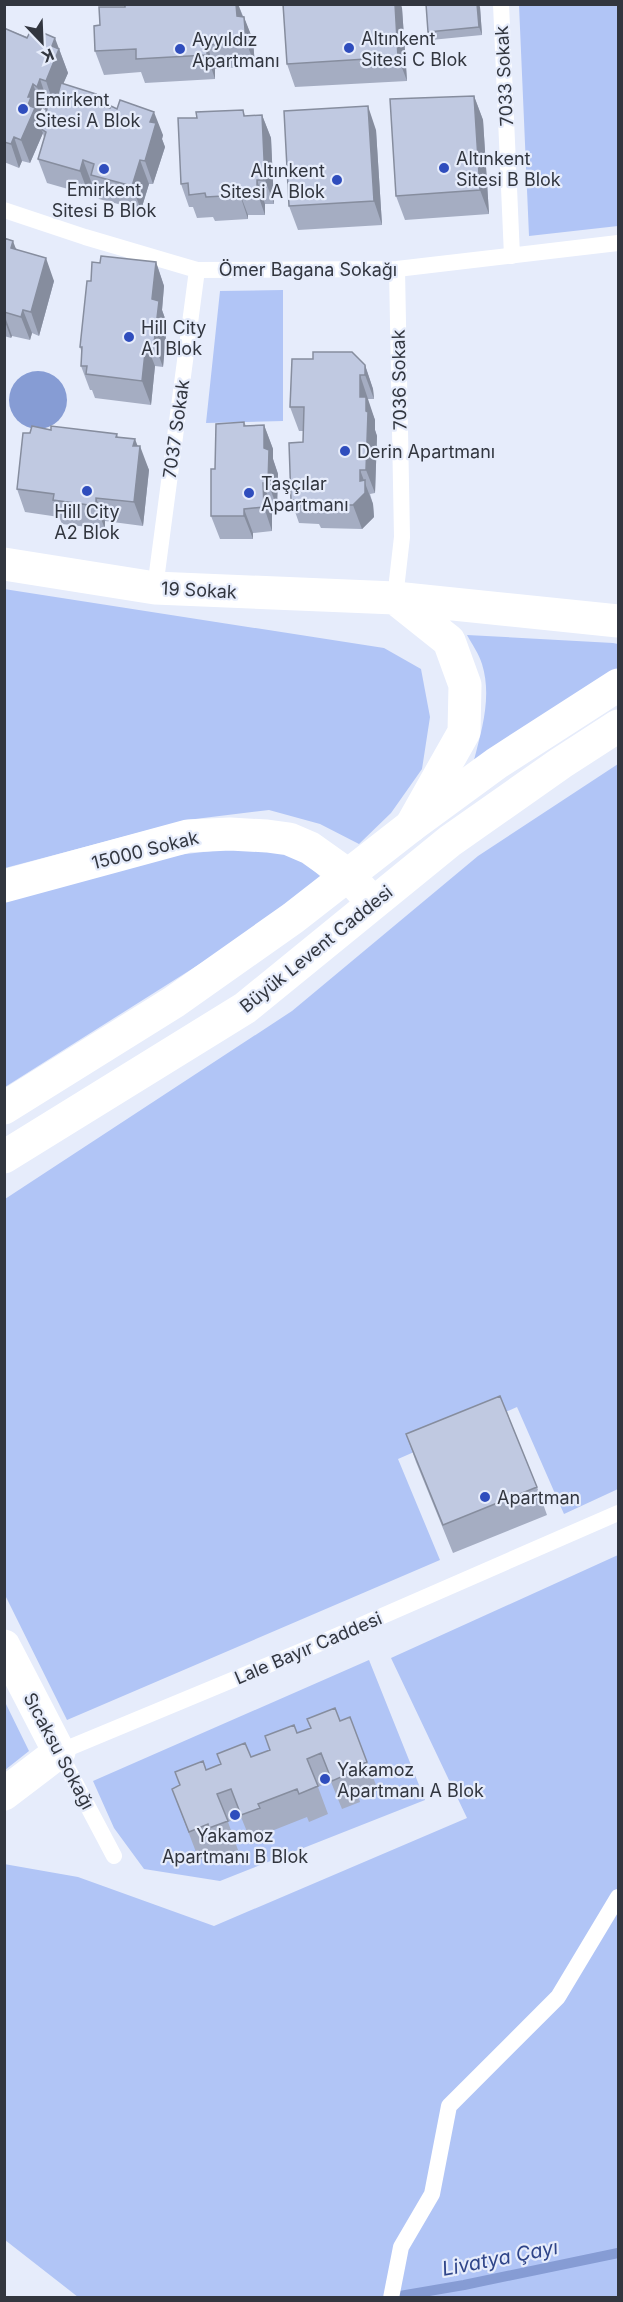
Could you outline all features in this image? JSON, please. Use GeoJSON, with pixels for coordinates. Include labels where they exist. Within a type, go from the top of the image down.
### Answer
{"type":"FeatureCollection","features":[{"type":"Feature","properties":{"kind":"street","name":"19 Sokak"},"geometry":{"type":"LineString","coordinates":[[4,564],[155,588],[395,598],[618,621]]}},
{"type":"Feature","properties":{"kind":"street"},"geometry":{"type":"LineString","coordinates":[[395,598],[449,641],[465,685],[464,732],[471,781],[476,804],[486,816]]}},
{"type":"Feature","properties":{"kind":"street","name":"Büyük Levent Caddesi"},"geometry":{"type":"LineString","coordinates":[[4,1108],[174,1002],[293,918],[471,781],[618,685]]}},
{"type":"Feature","properties":{"kind":"street","name":"Büyük Levent Caddesi"},"geometry":{"type":"LineString","coordinates":[[4,1157],[245,1008],[450,841],[618,726]]}},
{"type":"Feature","properties":{"kind":"street"},"geometry":{"type":"LineString","coordinates":[[411,826],[464,732]]}},
{"type":"Feature","properties":{"kind":"street","name":"15000 Sokak"},"geometry":{"type":"LineString","coordinates":[[4,886],[188,836],[230,834],[289,838],[309,848],[348,875],[373,903]]}},
{"type":"Feature","properties":{"kind":"street","name":"Sıcaksu Sokağı"},"geometry":{"type":"LineString","coordinates":[[4,1646],[59,1752]]}},
{"type":"Feature","properties":{"kind":"street","name":"Lale Bayır Caddesi"},"geometry":{"type":"LineString","coordinates":[[4,1794],[59,1752]]}},
{"type":"Feature","properties":{"kind":"lane","name":"7033 Sokak"},"geometry":{"type":"LineString","coordinates":[[501,4],[512,256]]}},
{"type":"Feature","properties":{"kind":"lane","name":"Ömer Bagana Sokağı"},"geometry":{"type":"LineString","coordinates":[[4,210],[197,270],[397,269],[618,243]]}},
{"type":"Feature","properties":{"kind":"lane","name":"7036 Sokak"},"geometry":{"type":"LineString","coordinates":[[395,598],[402,537],[397,269]]}},
{"type":"Feature","properties":{"kind":"lane","name":"7037 Sokak"},"geometry":{"type":"LineString","coordinates":[[155,588],[197,270]]}},
{"type":"Feature","properties":{"kind":"lane","name":"Lale Bayır Caddesi"},"geometry":{"type":"LineString","coordinates":[[59,1752],[309,1648],[618,1513]]}},
{"type":"Feature","properties":{"kind":"lane","name":"Sıcaksu Sokağı"},"geometry":{"type":"LineString","coordinates":[[59,1752],[114,1857]]}},
{"type":"Feature","properties":{"kind":"lane"},"geometry":{"type":"LineString","coordinates":[[391,2298],[401,2247],[432,2194],[449,2106],[558,1997],[618,1897]]}},
{"type":"Feature","properties":{"kind":"shaded area"},"geometry":{"type":"Polygon","coordinates":[[[519,5],[618,5],[618,226],[529,236],[519,5]]]}},
{"type":"Feature","properties":{"kind":"shaded area"},"geometry":{"type":"Polygon","coordinates":[[[283,290],[283,421],[206,423],[220,291],[283,290]]]}},
{"type":"Feature","properties":{"kind":"shaded area"},"geometry":{"type":"Polygon","coordinates":[[[38,371],[54,376],[62,384],[67,400],[62,416],[54,424],[38,429],[22,424],[14,416],[9,400],[14,384],[22,376],[38,371]]]}},
{"type":"Feature","properties":{"kind":"shaded area"},"geometry":{"type":"Polygon","coordinates":[[[4,589],[384,648],[421,669],[430,717],[422,769],[391,813],[359,844],[320,824],[269,810],[187,820],[5,868],[4,589]]]}},
{"type":"Feature","properties":{"kind":"shaded area"},"geometry":{"type":"Polygon","coordinates":[[[467,635],[618,644],[618,674],[474,760],[485,712],[486,688],[481,660],[467,635]]]}},
{"type":"Feature","properties":{"kind":"shaded area"},"geometry":{"type":"Polygon","coordinates":[[[618,764],[618,1489],[564,1514],[517,1407],[398,1459],[440,1560],[67,1720],[5,1595],[5,1199],[292,1011],[478,856],[618,764]]]}},
{"type":"Feature","properties":{"kind":"shaded area"},"geometry":{"type":"Polygon","coordinates":[[[248,847],[294,853],[321,877],[290,907],[5,1087],[5,899],[168,856],[248,847]]]}},
{"type":"Feature","properties":{"kind":"shaded area"},"geometry":{"type":"Polygon","coordinates":[[[618,1555],[618,2297],[78,2297],[5,2240],[4,1864],[78,1877],[214,1926],[467,1818],[391,1658],[618,1555]]]}},
{"type":"Feature","properties":{"kind":"shaded area"},"geometry":{"type":"Polygon","coordinates":[[[369,1660],[425,1800],[220,1881],[144,1869],[114,1828],[93,1781],[369,1660]]]}},
{"type":"Feature","properties":{"kind":"shaded area"},"geometry":{"type":"Polygon","coordinates":[[[5,1702],[29,1751],[4,1770],[5,1702]]]}},
{"type":"Feature","properties":{"kind":"building"},"geometry":{"type":"Polygon","coordinates":[[[125,4],[236,4],[237,16],[244,17],[246,42],[207,45],[207,55],[136,59],[136,49],[95,51],[94,26],[100,25],[99,7],[125,7],[125,4]]]}},
{"type":"Feature","properties":{"kind":"building","name":"Altınkent Sitesi C Blok"},"geometry":{"type":"Polygon","coordinates":[[[283,4],[395,4],[398,57],[287,64],[283,4]]]}},
{"type":"Feature","properties":{"kind":"building"},"geometry":{"type":"Polygon","coordinates":[[[426,4],[477,4],[479,27],[428,32],[426,4]]]}},
{"type":"Feature","properties":{"kind":"building"},"geometry":{"type":"Polygon","coordinates":[[[4,28],[27,38],[32,28],[55,38],[52,46],[59,49],[46,81],[40,79],[37,87],[33,84],[28,97],[31,97],[28,105],[35,108],[21,140],[14,137],[11,144],[4,142],[4,28]]]}},
{"type":"Feature","properties":{"kind":"building","name":"Emirkent Sitesi B Blok"},"geometry":{"type":"Polygon","coordinates":[[[61,83],[96,94],[94,101],[100,103],[99,105],[117,109],[120,100],[154,112],[150,122],[156,123],[145,161],[140,160],[132,186],[91,175],[94,164],[83,160],[80,171],[38,159],[46,132],[41,129],[52,92],[58,94],[61,83]]]}},
{"type":"Feature","properties":{"kind":"building","name":"Altınkent Sitesi B Blok"},"geometry":{"type":"Polygon","coordinates":[[[474,96],[480,190],[396,196],[390,99],[474,96]]]}},
{"type":"Feature","properties":{"kind":"building","name":"Altınkent Sitesi A Blok"},"geometry":{"type":"Polygon","coordinates":[[[368,106],[374,201],[289,206],[284,111],[368,106]]]}},
{"type":"Feature","properties":{"kind":"building"},"geometry":{"type":"Polygon","coordinates":[[[243,110],[244,116],[262,115],[265,180],[257,180],[257,192],[239,191],[240,195],[206,197],[205,193],[189,195],[188,183],[181,184],[178,118],[197,118],[196,112],[243,110]]]}},
{"type":"Feature","properties":{"kind":"building"},"geometry":{"type":"Polygon","coordinates":[[[4,238],[13,241],[11,248],[46,258],[31,312],[23,310],[21,317],[4,312],[4,238]]]}},
{"type":"Feature","properties":{"kind":"building","name":"Hill City A1 Blok"},"geometry":{"type":"Polygon","coordinates":[[[101,256],[156,262],[152,299],[159,301],[154,343],[146,343],[142,381],[86,374],[87,366],[81,366],[82,347],[80,347],[87,281],[91,281],[92,262],[100,263],[101,256]]]}},
{"type":"Feature","properties":{"kind":"building","name":"Derin Apartmanı"},"geometry":{"type":"Polygon","coordinates":[[[313,352],[352,352],[365,365],[365,375],[360,375],[360,397],[366,397],[366,411],[368,412],[366,470],[360,470],[360,481],[365,480],[365,493],[353,505],[312,505],[313,501],[291,500],[289,443],[303,442],[304,407],[290,407],[292,359],[313,359],[313,352]]]}},
{"type":"Feature","properties":{"kind":"building","name":"Taşçılar Apartmanı"},"geometry":{"type":"Polygon","coordinates":[[[244,422],[244,426],[264,425],[264,448],[269,450],[268,483],[263,483],[264,507],[244,509],[244,516],[211,516],[211,469],[215,469],[216,424],[244,422]]]}},
{"type":"Feature","properties":{"kind":"building","name":"Hill City A2 Blok"},"geometry":{"type":"Polygon","coordinates":[[[32,426],[51,430],[51,426],[117,434],[116,437],[135,439],[133,446],[140,446],[134,502],[96,498],[96,506],[53,500],[54,494],[17,489],[23,433],[30,433],[32,426]]]}},
{"type":"Feature","properties":{"kind":"building","name":"Apartman"},"geometry":{"type":"Polygon","coordinates":[[[500,1396],[537,1487],[443,1525],[406,1434],[500,1396]]]}},
{"type":"Feature","properties":{"kind":"building"},"geometry":{"type":"Polygon","coordinates":[[[335,1708],[340,1721],[350,1717],[367,1762],[348,1769],[350,1773],[332,1781],[321,1753],[307,1759],[318,1786],[299,1794],[297,1789],[258,1804],[260,1808],[241,1815],[231,1789],[217,1794],[228,1821],[209,1828],[208,1824],[189,1832],[172,1789],[180,1785],[175,1772],[203,1761],[206,1770],[221,1764],[217,1754],[245,1743],[251,1757],[270,1750],[265,1736],[294,1725],[297,1733],[311,1728],[307,1719],[335,1708]]]}},
{"type":"Feature","properties":{"kind":"waterway","name":"Livatya Çayı"},"geometry":{"type":"LineString","coordinates":[[388,2298],[464,2285],[618,2253]]}},
{"type":"Feature","properties":{"kind":"place","name":"Altınkent Sitesi C Blok"},"geometry":{"type":"Point","coordinates":[349,48]}},
{"type":"Feature","properties":{"kind":"place","name":"Ayyıldız Apartmanı"},"geometry":{"type":"Point","coordinates":[180,49]}},
{"type":"Feature","properties":{"kind":"place","name":"Emirkent Sitesi A Blok"},"geometry":{"type":"Point","coordinates":[23,109]}},
{"type":"Feature","properties":{"kind":"place","name":"Altınkent Sitesi B Blok"},"geometry":{"type":"Point","coordinates":[444,168]}},
{"type":"Feature","properties":{"kind":"place","name":"Emirkent Sitesi B Blok"},"geometry":{"type":"Point","coordinates":[104,169]}},
{"type":"Feature","properties":{"kind":"place","name":"Altınkent Sitesi A Blok"},"geometry":{"type":"Point","coordinates":[337,180]}},
{"type":"Feature","properties":{"kind":"place","name":"Hill City A1 Blok"},"geometry":{"type":"Point","coordinates":[129,337]}},
{"type":"Feature","properties":{"kind":"place","name":"Derin Apartmanı"},"geometry":{"type":"Point","coordinates":[345,451]}},
{"type":"Feature","properties":{"kind":"place","name":"Hill City A2 Blok"},"geometry":{"type":"Point","coordinates":[87,491]}},
{"type":"Feature","properties":{"kind":"place","name":"Taşçılar Apartmanı"},"geometry":{"type":"Point","coordinates":[249,493]}},
{"type":"Feature","properties":{"kind":"place","name":"Apartman"},"geometry":{"type":"Point","coordinates":[485,1497]}},
{"type":"Feature","properties":{"kind":"place","name":"Yakamoz Apartmanı A Blok"},"geometry":{"type":"Point","coordinates":[325,1779]}},
{"type":"Feature","properties":{"kind":"place","name":"Yakamoz Apartmanı B Blok"},"geometry":{"type":"Point","coordinates":[235,1815]}}]}
